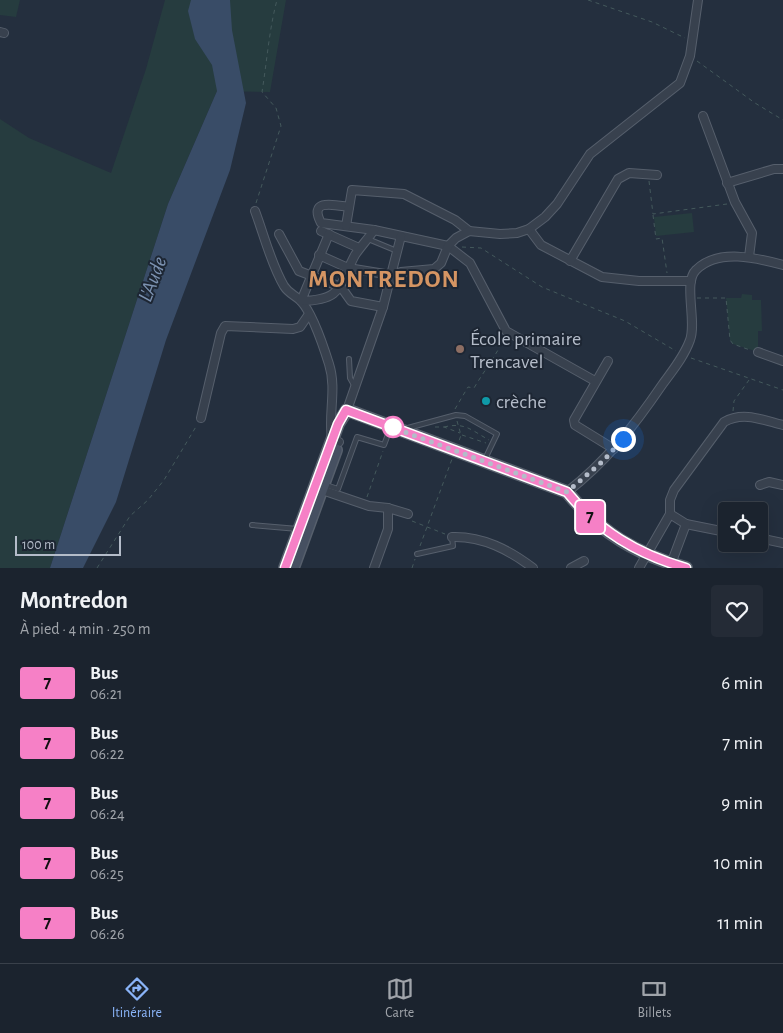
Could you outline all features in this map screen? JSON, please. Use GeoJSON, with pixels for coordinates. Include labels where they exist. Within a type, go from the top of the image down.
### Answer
{"type":"FeatureCollection","features":[{"type":"Feature","properties":{"kind":"street"},"geometry":{"type":"LineString","coordinates":[[344,226],[352,190],[404,194],[455,220],[469,231],[500,234],[517,233],[529,228],[545,217],[557,204],[590,154],[680,83],[690,56],[698,0]]}},
{"type":"Feature","properties":{"kind":"street"},"geometry":{"type":"LineString","coordinates":[[703,116],[727,183],[752,233],[749,257]]}},
{"type":"Feature","properties":{"kind":"street"},"geometry":{"type":"LineString","coordinates":[[727,183],[774,169],[783,169]]}},
{"type":"Feature","properties":{"kind":"street"},"geometry":{"type":"LineString","coordinates":[[570,261],[618,179],[629,173],[657,174]]}},
{"type":"Feature","properties":{"kind":"street"},"geometry":{"type":"LineString","coordinates":[[348,207],[330,203],[323,204],[319,209],[318,218],[327,232],[359,248]]}},
{"type":"Feature","properties":{"kind":"street"},"geometry":{"type":"LineString","coordinates":[[255,212],[284,285],[291,295],[301,301],[309,314],[329,364],[332,379],[335,441]]}},
{"type":"Feature","properties":{"kind":"street"},"geometry":{"type":"LineString","coordinates":[[327,232],[344,226]]}},
{"type":"Feature","properties":{"kind":"street"},"geometry":{"type":"LineString","coordinates":[[327,232],[344,226],[374,230],[448,246],[470,263],[495,314],[508,332],[595,381]]}},
{"type":"Feature","properties":{"kind":"street"},"geometry":{"type":"LineString","coordinates":[[529,228],[541,245],[602,277],[691,282]]}},
{"type":"Feature","properties":{"kind":"street"},"geometry":{"type":"LineString","coordinates":[[301,301],[318,300],[332,296],[341,287],[348,268],[359,248],[374,230]]}},
{"type":"Feature","properties":{"kind":"street"},"geometry":{"type":"LineString","coordinates":[[319,255],[348,268],[391,275],[401,272],[434,269],[441,262],[448,246],[456,238],[469,231]]}},
{"type":"Feature","properties":{"kind":"street"},"geometry":{"type":"LineString","coordinates":[[301,301],[327,232]]}},
{"type":"Feature","properties":{"kind":"street"},"geometry":{"type":"LineString","coordinates":[[278,234],[299,271],[341,287],[350,301],[383,307]]}},
{"type":"Feature","properties":{"kind":"street"},"geometry":{"type":"LineString","coordinates":[[293,568],[335,441],[345,425],[346,410],[383,307],[401,236]]}},
{"type":"Feature","properties":{"kind":"street"},"geometry":{"type":"LineString","coordinates":[[272,256],[286,248]]}},
{"type":"Feature","properties":{"kind":"street"},"geometry":{"type":"LineString","coordinates":[[567,492],[586,478],[632,429],[683,356],[691,340],[693,329],[691,282],[694,271],[705,263],[728,257],[749,257],[783,264]]}},
{"type":"Feature","properties":{"kind":"street"},"geometry":{"type":"LineString","coordinates":[[201,418],[221,333],[225,326],[293,329],[300,327],[309,314]]}},
{"type":"Feature","properties":{"kind":"street"},"geometry":{"type":"LineString","coordinates":[[758,352],[783,361]]}},
{"type":"Feature","properties":{"kind":"street"},"geometry":{"type":"LineString","coordinates":[[608,361],[574,420],[575,425],[614,449]]}},
{"type":"Feature","properties":{"kind":"street"},"geometry":{"type":"LineString","coordinates":[[346,410],[567,492],[583,512],[616,539],[647,555],[686,568]]}},
{"type":"Feature","properties":{"kind":"street"},"geometry":{"type":"LineString","coordinates":[[639,568],[670,514],[670,500],[674,490],[724,422],[733,417],[744,416],[783,425]]}},
{"type":"Feature","properties":{"kind":"street"},"geometry":{"type":"LineString","coordinates":[[760,485],[769,482],[783,485]]}},
{"type":"Feature","properties":{"kind":"street"},"geometry":{"type":"LineString","coordinates":[[321,485],[367,505],[388,508],[408,514]]}},
{"type":"Feature","properties":{"kind":"street"},"geometry":{"type":"LineString","coordinates":[[284,568],[298,529],[321,485]]}},
{"type":"Feature","properties":{"kind":"street"},"geometry":{"type":"LineString","coordinates":[[374,568],[388,529],[388,508]]}},
{"type":"Feature","properties":{"kind":"street"},"geometry":{"type":"LineString","coordinates":[[670,514],[686,524],[718,530]]}},
{"type":"Feature","properties":{"kind":"street"},"geometry":{"type":"LineString","coordinates":[[671,564],[686,524]]}},
{"type":"Feature","properties":{"kind":"street"},"geometry":{"type":"LineString","coordinates":[[452,537],[468,536],[493,544],[516,556],[533,568]]}},
{"type":"Feature","properties":{"kind":"street"},"geometry":{"type":"LineString","coordinates":[[768,540],[783,544]]}},
{"type":"Feature","properties":{"kind":"street"},"geometry":{"type":"LineString","coordinates":[[571,568],[584,561]]}},
{"type":"Feature","properties":{"kind":"lane"},"geometry":{"type":"LineString","coordinates":[[368,239],[397,251]]}},
{"type":"Feature","properties":{"kind":"lane"},"geometry":{"type":"LineString","coordinates":[[348,359],[350,378],[354,385]]}},
{"type":"Feature","properties":{"kind":"lane"},"geometry":{"type":"LineString","coordinates":[[321,485],[338,489],[357,437],[384,446],[396,428],[456,415],[465,416],[497,434],[484,461]]}},
{"type":"Feature","properties":{"kind":"lane"},"geometry":{"type":"LineString","coordinates":[[252,525],[298,529]]}},
{"type":"Feature","properties":{"kind":"lane"},"geometry":{"type":"LineString","coordinates":[[417,554],[452,546],[452,537]]}},
{"type":"Feature","properties":{"kind":"path"},"geometry":{"type":"LineString","coordinates":[[255,212],[256,196],[281,126],[276,108],[262,92],[268,59],[271,23],[277,0]]}},
{"type":"Feature","properties":{"kind":"path"},"geometry":{"type":"LineString","coordinates":[[588,0],[652,22],[692,42]]}},
{"type":"Feature","properties":{"kind":"path"},"geometry":{"type":"LineString","coordinates":[[690,56],[755,103],[783,120]]}},
{"type":"Feature","properties":{"kind":"path"},"geometry":{"type":"LineString","coordinates":[[648,173],[656,239],[662,238],[668,282]]}},
{"type":"Feature","properties":{"kind":"path"},"geometry":{"type":"LineString","coordinates":[[653,214],[735,202]]}},
{"type":"Feature","properties":{"kind":"path"},"geometry":{"type":"LineString","coordinates":[[448,246],[481,248],[542,287],[625,320],[683,356],[783,390]]}},
{"type":"Feature","properties":{"kind":"path"},"geometry":{"type":"LineString","coordinates":[[691,298],[726,298],[730,340],[733,344],[758,352]]}},
{"type":"Feature","properties":{"kind":"path"},"geometry":{"type":"LineString","coordinates":[[428,529],[461,434],[455,410],[468,388],[474,388],[486,367],[492,363],[508,332]]}},
{"type":"Feature","properties":{"kind":"path"},"geometry":{"type":"LineString","coordinates":[[733,417],[734,401],[749,380]]}},
{"type":"Feature","properties":{"kind":"path"},"geometry":{"type":"LineString","coordinates":[[97,568],[130,516],[148,500],[164,480],[201,418]]}},
{"type":"Feature","properties":{"kind":"path"},"geometry":{"type":"LineString","coordinates":[[428,425],[437,428],[458,424],[490,440],[488,443],[444,427]]}},
{"type":"Feature","properties":{"kind":"path"},"geometry":{"type":"LineString","coordinates":[[367,505],[384,446]]}},
{"type":"Feature","properties":{"kind":"path"},"geometry":{"type":"LineString","coordinates":[[408,514],[411,520],[428,529],[452,537]]}},
{"type":"Feature","properties":{"kind":"green space"},"geometry":{"type":"Polygon","coordinates":[[[0,0],[20,0],[16,17],[0,15],[0,0]]]}},
{"type":"Feature","properties":{"kind":"green space"},"geometry":{"type":"Polygon","coordinates":[[[165,0],[286,0],[270,92],[217,91],[168,204],[50,568],[0,568],[0,119],[29,138],[111,173],[146,69],[165,0]]]}},
{"type":"Feature","properties":{"kind":"green space"},"geometry":{"type":"Polygon","coordinates":[[[692,213],[694,232],[656,236],[654,217],[692,213]]]}},
{"type":"Feature","properties":{"kind":"green space"},"geometry":{"type":"Polygon","coordinates":[[[742,294],[752,295],[752,300],[761,300],[762,331],[758,331],[758,352],[733,344],[730,340],[726,298],[741,298],[742,294]]]}},
{"type":"Feature","properties":{"kind":"water","name":"L'Aude"},"geometry":{"type":"Polygon","coordinates":[[[191,0],[230,0],[232,30],[246,103],[230,170],[166,340],[116,502],[83,568],[50,568],[168,204],[217,91],[212,65],[195,39],[188,11],[191,0]]]}},
{"type":"Feature","properties":{"kind":"bus line","name":"7"},"geometry":{"type":"LineString","coordinates":[[285,568],[338,424],[346,410],[567,492],[583,512],[616,539],[647,555],[686,568]]}},
{"type":"Feature","properties":{"kind":"place","name":"École primaire Trencavel"},"geometry":{"type":"Point","coordinates":[460,349]}},
{"type":"Feature","properties":{"kind":"place","name":"crèche"},"geometry":{"type":"Point","coordinates":[486,401]}},
{"type":"Feature","properties":{"kind":"district","name":"MONTREDON"},"geometry":{"type":"Point","coordinates":[384,278]}},
{"type":"Feature","properties":{"kind":"route"},"geometry":{"type":"LineString","coordinates":[[393,427],[391,427],[567,492],[586,478],[623,439]]}}]}
